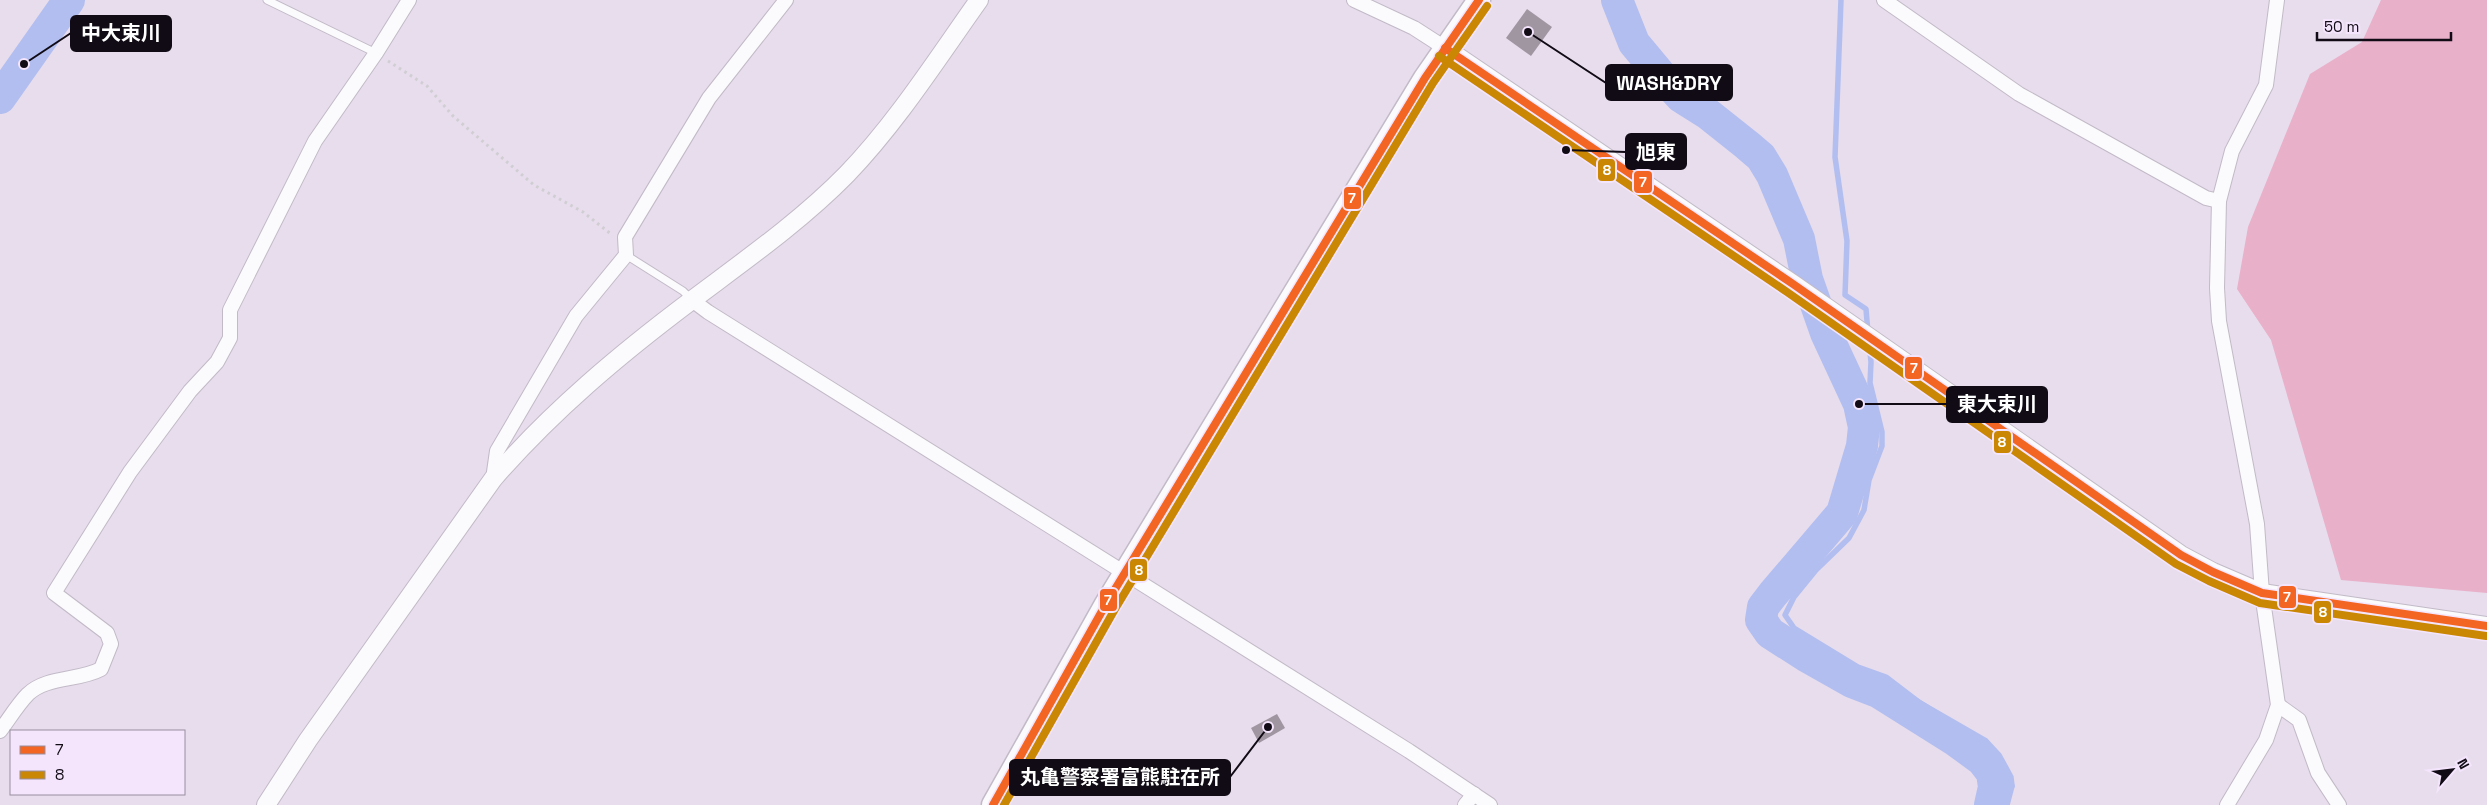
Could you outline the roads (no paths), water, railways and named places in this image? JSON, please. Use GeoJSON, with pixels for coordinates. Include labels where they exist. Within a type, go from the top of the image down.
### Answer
{"type":"FeatureCollection","features":[{"type":"Feature","properties":{"kind":"main road"},"geometry":{"type":"LineString","coordinates":[[993,805],[1106,604],[1445,48],[1479,0]]}},
{"type":"Feature","properties":{"kind":"street"},"geometry":{"type":"LineString","coordinates":[[0,731],[28,694],[36,688],[49,683],[89,676],[101,670],[111,644],[107,633],[54,593],[130,472],[190,391],[217,362],[230,338],[230,310],[315,141],[376,53],[409,0]]}},
{"type":"Feature","properties":{"kind":"street"},"geometry":{"type":"LineString","coordinates":[[493,479],[496,451],[576,316],[626,250],[625,237],[709,98],[786,0]]}},
{"type":"Feature","properties":{"kind":"street"},"geometry":{"type":"LineString","coordinates":[[266,805],[308,740],[493,479],[552,416],[613,361],[797,218],[846,175],[883,133],[979,0]]}},
{"type":"Feature","properties":{"kind":"street"},"geometry":{"type":"LineString","coordinates":[[1354,0],[1414,28],[1445,48],[1793,284],[2181,555],[2213,572],[2262,593],[2487,626]]}},
{"type":"Feature","properties":{"kind":"street"},"geometry":{"type":"LineString","coordinates":[[1884,0],[2019,94],[2206,198],[2220,201]]}},
{"type":"Feature","properties":{"kind":"street"},"geometry":{"type":"LineString","coordinates":[[2227,805],[2266,740],[2278,705],[2262,593],[2257,524],[2219,321],[2217,288],[2220,201],[2232,151],[2266,85],[2277,0]]}},
{"type":"Feature","properties":{"kind":"street"},"geometry":{"type":"LineString","coordinates":[[692,300],[708,312],[1409,751],[1469,799],[1490,805]]}},
{"type":"Feature","properties":{"kind":"street"},"geometry":{"type":"LineString","coordinates":[[2278,705],[2299,720],[2318,773],[2339,805]]}},
{"type":"Feature","properties":{"kind":"lane"},"geometry":{"type":"LineString","coordinates":[[267,0],[376,53]]}},
{"type":"Feature","properties":{"kind":"lane"},"geometry":{"type":"LineString","coordinates":[[626,250],[683,291],[692,300]]}},
{"type":"Feature","properties":{"kind":"waterway"},"geometry":{"type":"LineString","coordinates":[[0,98],[69,0]]}},
{"type":"Feature","properties":{"kind":"waterway"},"geometry":{"type":"LineString","coordinates":[[1617,0],[1634,43],[1659,73],[1681,97],[1708,114],[1761,157],[1772,175],[1799,239],[1807,279],[1826,333],[1859,404],[1864,427],[1862,446],[1842,513],[1763,607],[1761,620],[1770,633],[1806,656],[1852,682],[1878,692],[1956,741],[1982,760],[1992,773],[1994,787],[1990,805]]}},
{"type":"Feature","properties":{"kind":"waterway"},"geometry":{"type":"LineString","coordinates":[[1841,0],[1835,157],[1847,241],[1845,295],[1866,309],[1868,333]]}},
{"type":"Feature","properties":{"kind":"waterway"},"geometry":{"type":"LineString","coordinates":[[1869,342],[1871,362],[1870,383],[1882,432],[1882,446],[1869,480],[1864,510],[1849,538],[1816,570],[1794,597],[1785,615],[1794,628],[1858,667],[1886,677],[1920,703],[1986,741],[1999,755],[2011,777],[2012,786],[2007,805]]}},
{"type":"Feature","properties":{"kind":"waterway"},"geometry":{"type":"LineString","coordinates":[[1994,787],[2012,786]]}},
{"type":"Feature","properties":{"kind":"place","name":"WASH&DRY"},"geometry":{"type":"Point","coordinates":[1528,32]}},
{"type":"Feature","properties":{"kind":"place","name":"中大束川"},"geometry":{"type":"Point","coordinates":[24,64]}},
{"type":"Feature","properties":{"kind":"place","name":"旭東"},"geometry":{"type":"Point","coordinates":[1566,150]}},
{"type":"Feature","properties":{"kind":"place","name":"東大束川"},"geometry":{"type":"Point","coordinates":[1859,404]}},
{"type":"Feature","properties":{"kind":"place","name":"丸亀警察署富熊駐在所"},"geometry":{"type":"Point","coordinates":[1268,727]}}]}
